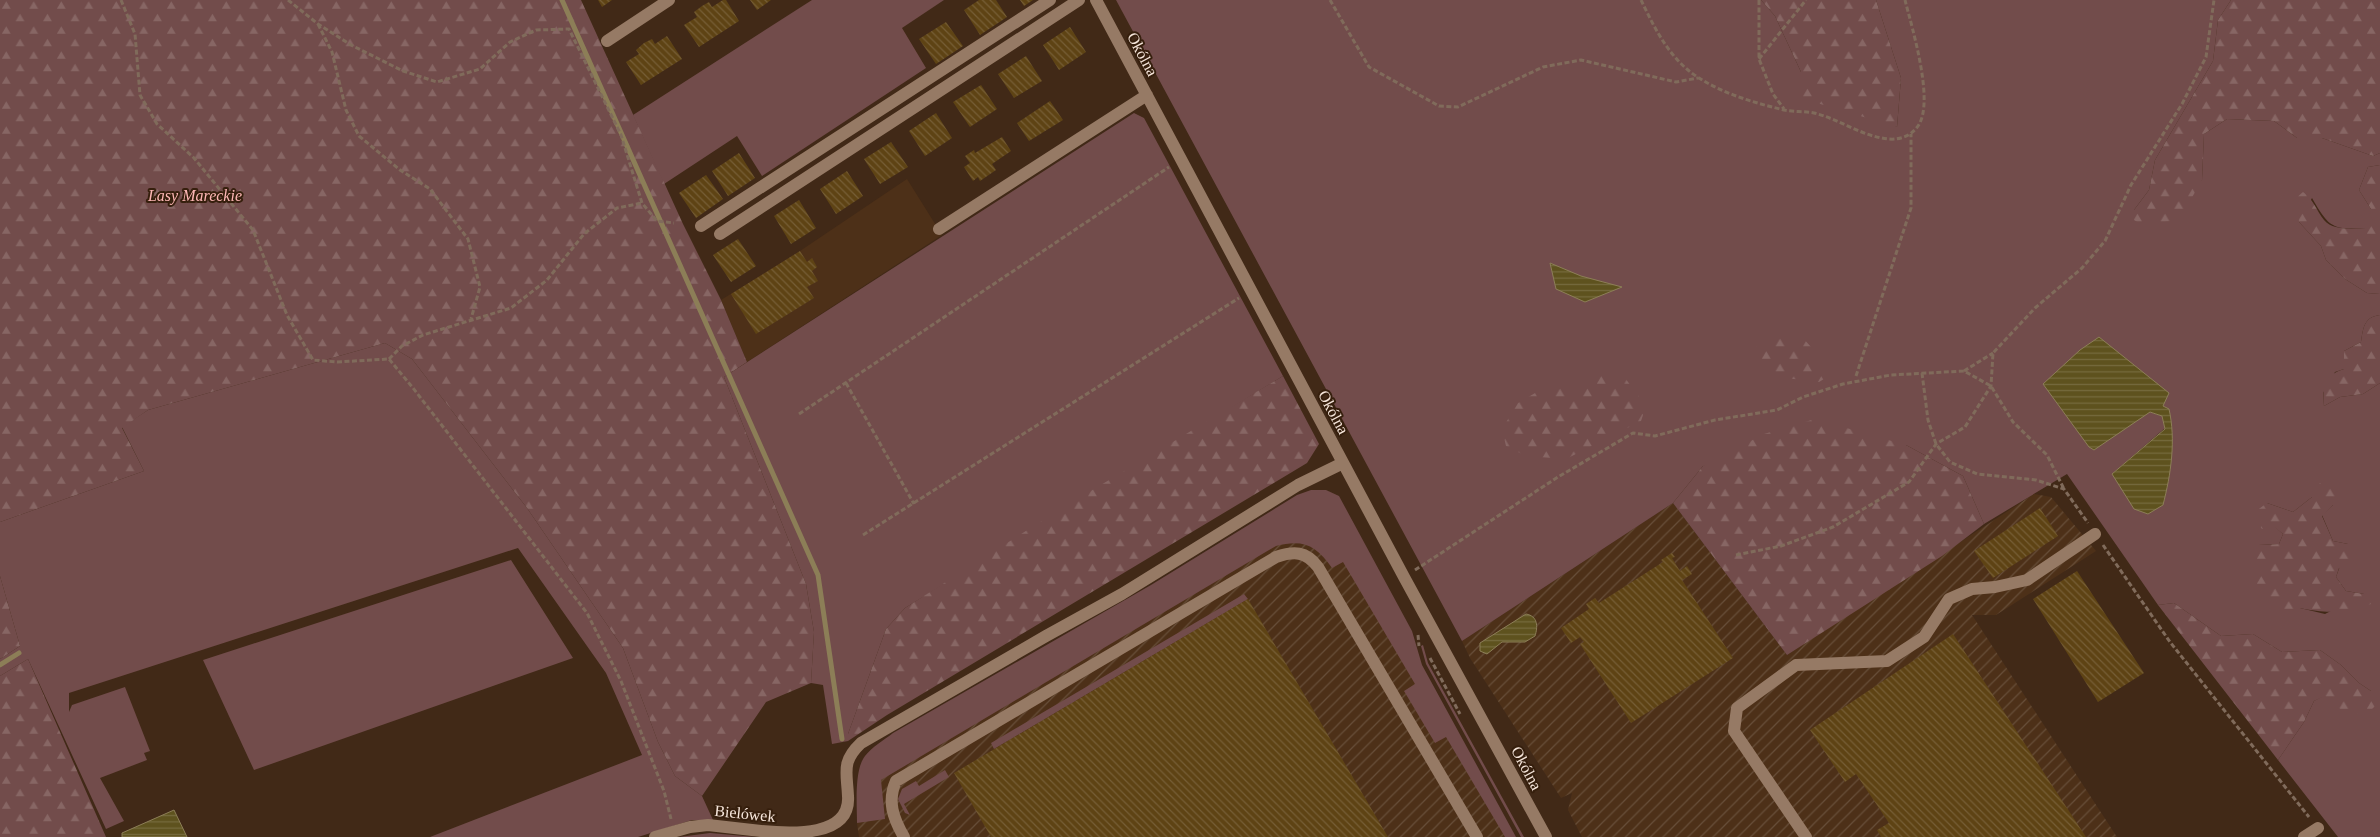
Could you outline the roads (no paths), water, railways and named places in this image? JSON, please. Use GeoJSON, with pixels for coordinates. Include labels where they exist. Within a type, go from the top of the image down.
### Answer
{"type":"FeatureCollection","features":[{"type":"Feature","properties":{"kind":"street"},"geometry":{"type":"LineString","coordinates":[[607,41],[669,0]]}},
{"type":"Feature","properties":{"kind":"street"},"geometry":{"type":"LineString","coordinates":[[700,226],[1050,0]]}},
{"type":"Feature","properties":{"kind":"street"},"geometry":{"type":"LineString","coordinates":[[720,234],[1079,0]]}},
{"type":"Feature","properties":{"kind":"street","name":"Okólna"},"geometry":{"type":"LineString","coordinates":[[1096,0],[1404,577],[1546,837]]}},
{"type":"Feature","properties":{"kind":"street"},"geometry":{"type":"LineString","coordinates":[[939,229],[1147,95]]}},
{"type":"Feature","properties":{"kind":"street","name":"Bielówek"},"geometry":{"type":"LineString","coordinates":[[655,837],[673,831],[708,826],[812,836],[832,830],[840,822],[846,811],[848,798],[845,771],[847,763],[861,744],[1122,594],[1298,485],[1343,463]]}},
{"type":"Feature","properties":{"kind":"street"},"geometry":{"type":"LineString","coordinates":[[1806,837],[1734,731],[1737,708],[1796,665],[1887,661],[1924,637],[1949,599],[1972,589],[1995,587],[2027,580],[2095,534]]}},
{"type":"Feature","properties":{"kind":"street"},"geometry":{"type":"LineString","coordinates":[[904,837],[892,806],[890,794],[896,781],[1276,557],[1289,552],[1300,552],[1311,558],[1318,567],[1477,837]]}},
{"type":"Feature","properties":{"kind":"street"},"geometry":{"type":"LineString","coordinates":[[2304,837],[2318,828]]}},
{"type":"Feature","properties":{"kind":"waterway"},"geometry":{"type":"LineString","coordinates":[[562,0],[818,575],[842,739]]}},
{"type":"Feature","properties":{"kind":"waterway"},"geometry":{"type":"LineString","coordinates":[[0,665],[19,653]]}},
{"type":"Feature","properties":{"kind":"park label","name":"Lasy Mareckie"},"geometry":{"type":"Point","coordinates":[195,195]}}]}
